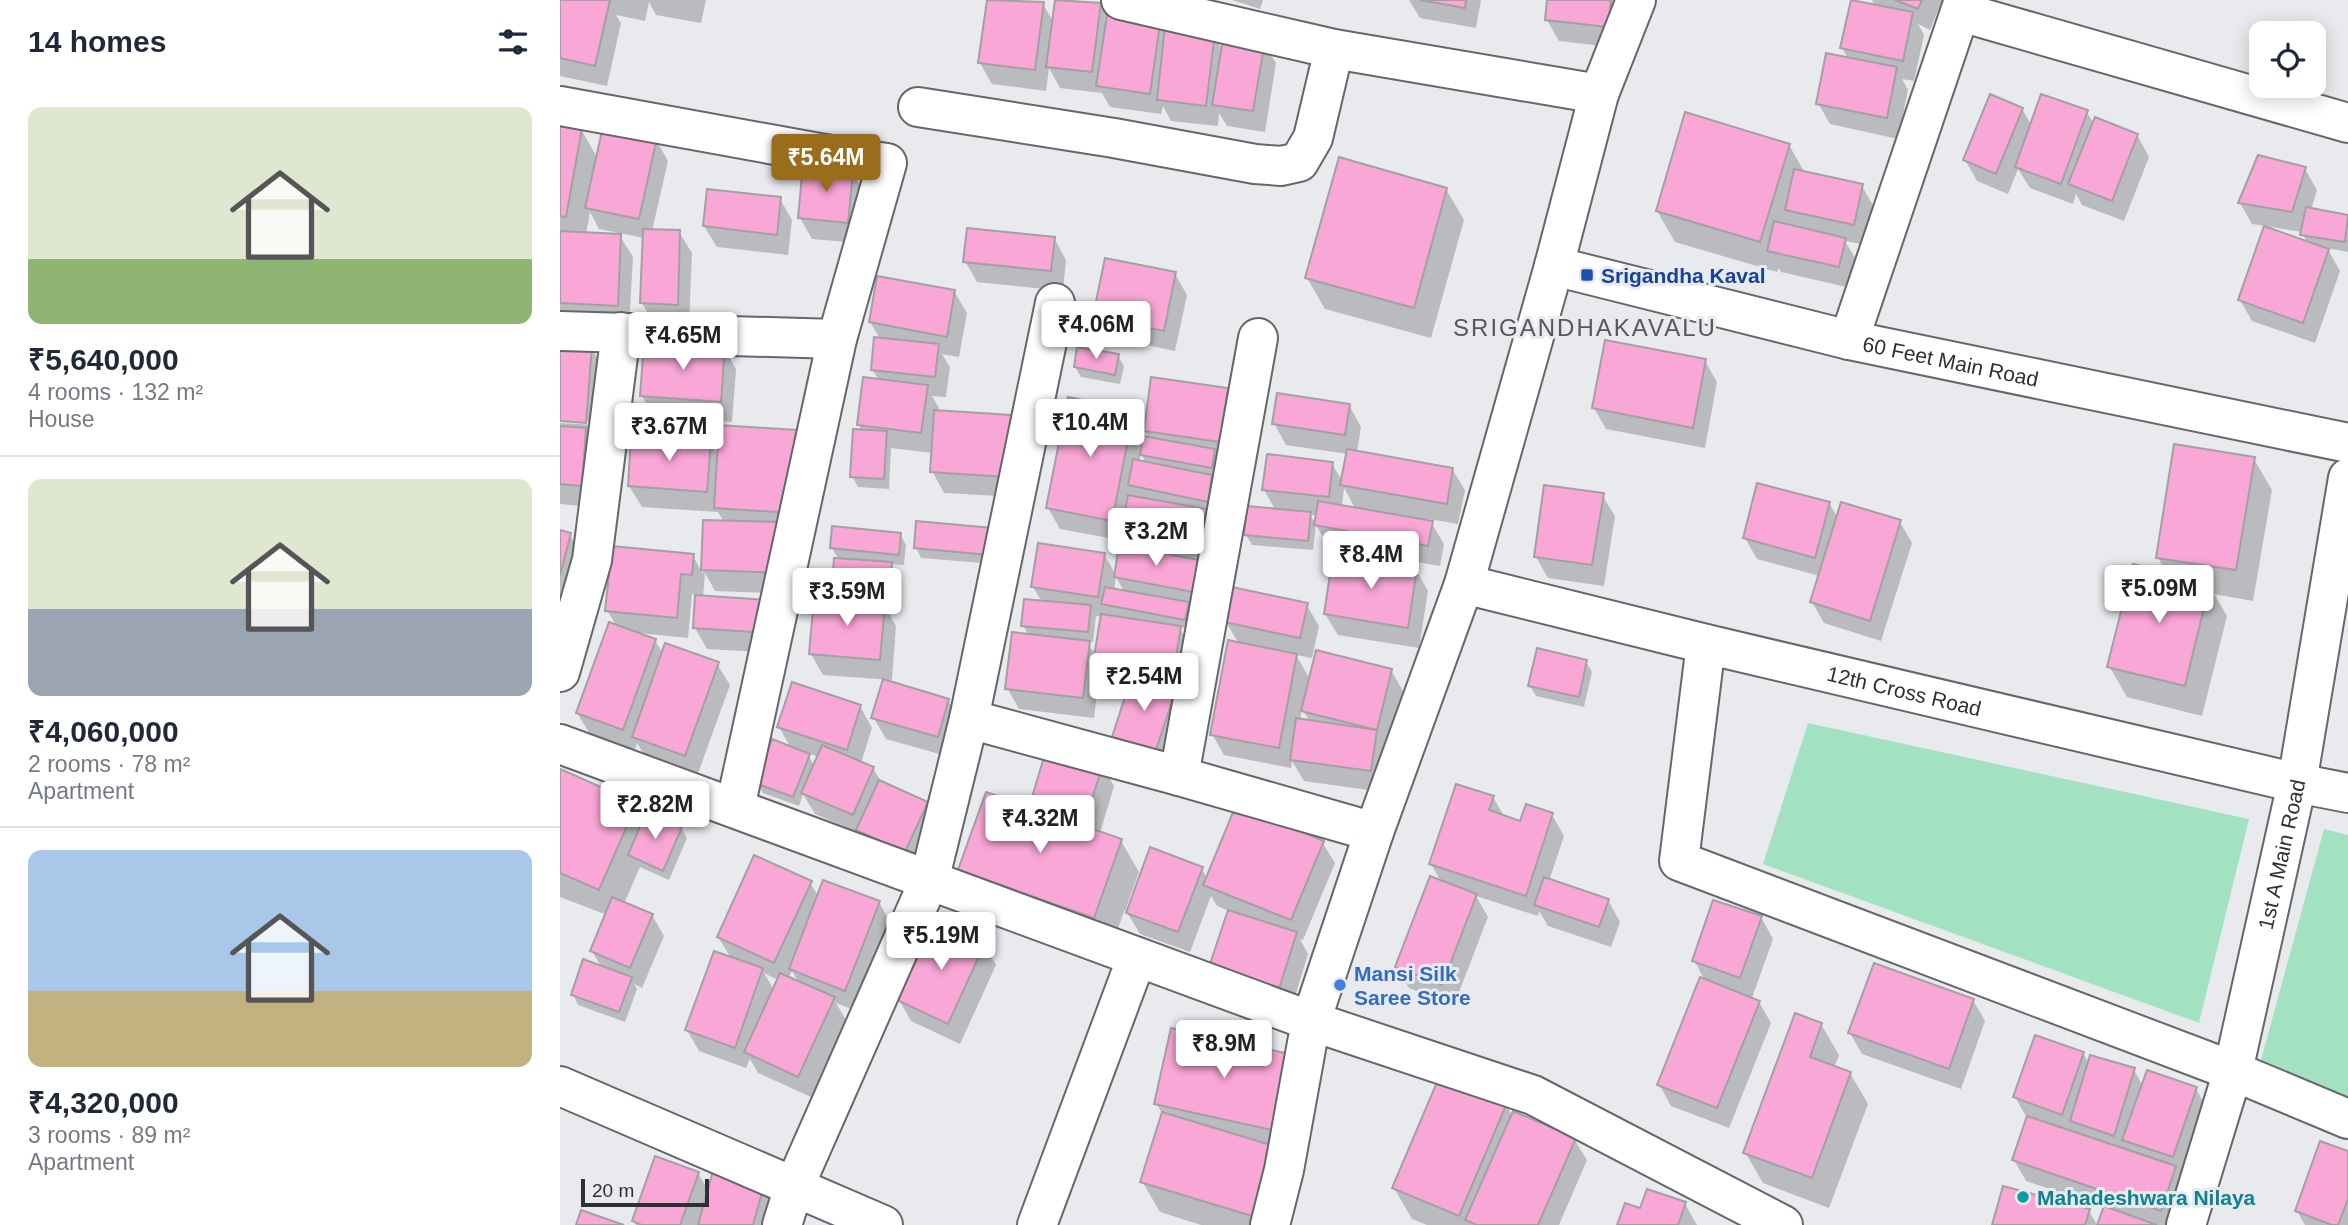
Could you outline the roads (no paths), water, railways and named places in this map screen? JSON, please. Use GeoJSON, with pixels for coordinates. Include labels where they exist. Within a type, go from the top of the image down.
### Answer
{"type":"FeatureCollection","features":[{"type":"Feature","properties":{"kind":"street"},"geometry":{"type":"LineString","coordinates":[[1270,1225],[1284,1170],[1311,1021],[1374,832],[1464,584],[1554,267],[1599,94],[1636,0]]}},
{"type":"Feature","properties":{"kind":"street"},"geometry":{"type":"LineString","coordinates":[[1145,2],[1334,49],[1599,94]]}},
{"type":"Feature","properties":{"kind":"street"},"geometry":{"type":"LineString","coordinates":[[1849,340],[1962,6],[2348,123]]}},
{"type":"Feature","properties":{"kind":"street"},"geometry":{"type":"LineString","coordinates":[[918,107],[1114,138],[1219,159],[1280,166],[1299,162],[1313,138],[1334,49]]}},
{"type":"Feature","properties":{"kind":"street"},"geometry":{"type":"LineString","coordinates":[[560,106],[887,163],[837,340],[735,808]]}},
{"type":"Feature","properties":{"kind":"street","name":"60 Feet Main Road"},"geometry":{"type":"LineString","coordinates":[[1554,267],[1849,340],[2348,443]]}},
{"type":"Feature","properties":{"kind":"street"},"geometry":{"type":"LineString","coordinates":[[782,1225],[794,1186],[929,881],[969,719],[1055,303]]}},
{"type":"Feature","properties":{"kind":"street"},"geometry":{"type":"LineString","coordinates":[[560,331],[837,340]]}},
{"type":"Feature","properties":{"kind":"street"},"geometry":{"type":"LineString","coordinates":[[560,672],[592,560],[621,332]]}},
{"type":"Feature","properties":{"kind":"street"},"geometry":{"type":"LineString","coordinates":[[1179,776],[1258,338]]}},
{"type":"Feature","properties":{"kind":"street","name":"1st A Main Road"},"geometry":{"type":"LineString","coordinates":[[2186,1225],[2233,1071],[2297,783],[2348,478]]}},
{"type":"Feature","properties":{"kind":"street","name":"12th Cross Road"},"geometry":{"type":"LineString","coordinates":[[1464,584],[1706,644],[2348,793]]}},
{"type":"Feature","properties":{"kind":"street"},"geometry":{"type":"LineString","coordinates":[[1706,644],[1679,861],[2233,1071],[2348,1119]]}},
{"type":"Feature","properties":{"kind":"street"},"geometry":{"type":"LineString","coordinates":[[969,719],[1374,832]]}},
{"type":"Feature","properties":{"kind":"street"},"geometry":{"type":"LineString","coordinates":[[560,744],[1311,1021],[1533,1095],[1724,1210],[1783,1225]]}},
{"type":"Feature","properties":{"kind":"street"},"geometry":{"type":"LineString","coordinates":[[1037,1225],[1137,957]]}},
{"type":"Feature","properties":{"kind":"street"},"geometry":{"type":"LineString","coordinates":[[560,1086],[883,1225]]}},
{"type":"Feature","properties":{"kind":"place","name":"Srigandha Kaval"},"geometry":{"type":"Point","coordinates":[1587,275]}},
{"type":"Feature","properties":{"kind":"place","name":"Mansi Silk Saree Store"},"geometry":{"type":"Point","coordinates":[1340,985]}},
{"type":"Feature","properties":{"kind":"place","name":"Mahadeshwara Nilaya"},"geometry":{"type":"Point","coordinates":[2023,1197]}},
{"type":"Feature","properties":{"kind":"district","name":"SRIGANDHAKAVALU"},"geometry":{"type":"Point","coordinates":[1585,327]}}]}
